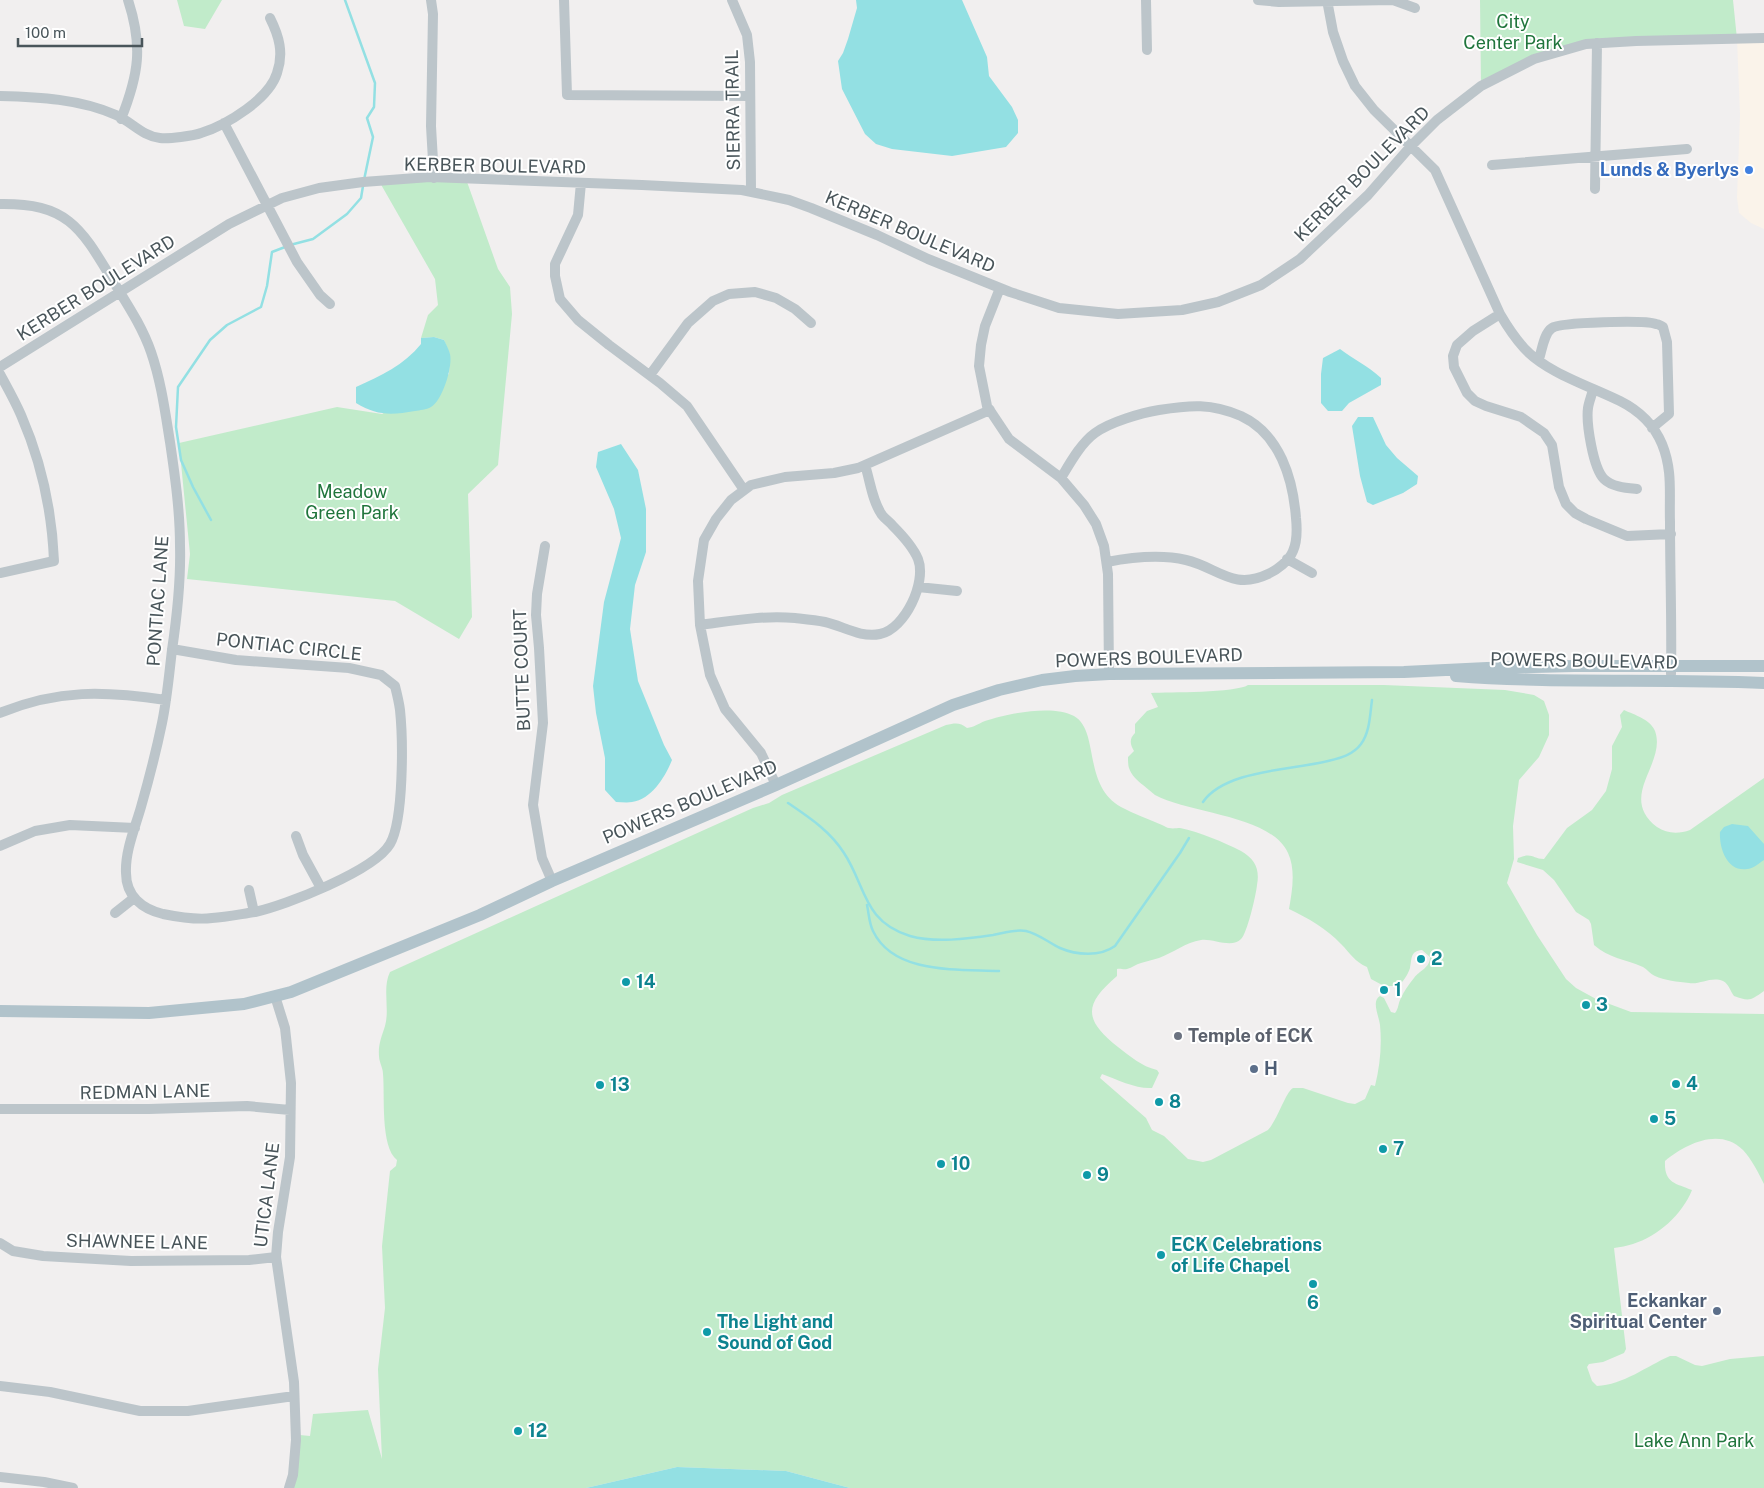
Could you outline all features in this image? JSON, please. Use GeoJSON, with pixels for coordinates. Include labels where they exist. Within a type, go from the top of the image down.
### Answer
{"type":"FeatureCollection","features":[{"type":"Feature","properties":{"kind":"main road","name":"POWERS BOULEVARD"},"geometry":{"type":"LineString","coordinates":[[0,1011],[149,1013],[244,1004],[291,992],[454,926],[552,881],[776,785],[961,702],[999,690],[1042,680],[1109,674],[1404,672],[1487,668],[1671,664],[1764,666]]}},
{"type":"Feature","properties":{"kind":"main road","name":"POWERS BOULEVARD"},"geometry":{"type":"LineString","coordinates":[[1404,672],[1530,680],[1671,680],[1764,683]]}},
{"type":"Feature","properties":{"kind":"street"},"geometry":{"type":"LineString","coordinates":[[121,119],[130,98],[136,74],[138,55],[134,19],[128,0]]}},
{"type":"Feature","properties":{"kind":"street"},"geometry":{"type":"LineString","coordinates":[[430,0],[433,14],[431,126],[434,178]]}},
{"type":"Feature","properties":{"kind":"street"},"geometry":{"type":"LineString","coordinates":[[564,0],[567,95],[750,96]]}},
{"type":"Feature","properties":{"kind":"street","name":"SIERRA TRAIL"},"geometry":{"type":"LineString","coordinates":[[732,0],[747,34],[751,192]]}},
{"type":"Feature","properties":{"kind":"street"},"geometry":{"type":"LineString","coordinates":[[1146,0],[1147,50]]}},
{"type":"Feature","properties":{"kind":"street"},"geometry":{"type":"LineString","coordinates":[[1258,0],[1279,2],[1394,0],[1414,8]]}},
{"type":"Feature","properties":{"kind":"street"},"geometry":{"type":"LineString","coordinates":[[1327,0],[1333,32],[1343,61],[1355,86],[1374,110],[1435,170],[1500,314],[1510,330],[1525,349],[1548,366],[1622,402],[1642,415],[1662,444],[1671,482],[1671,680]]}},
{"type":"Feature","properties":{"kind":"street"},"geometry":{"type":"LineString","coordinates":[[0,96],[40,97],[79,103],[117,116],[145,134],[161,138],[200,134],[224,123],[254,104],[272,86],[278,73],[281,56],[280,42],[270,18]]}},
{"type":"Feature","properties":{"kind":"street","name":"KERBER BOULEVARD"},"geometry":{"type":"LineString","coordinates":[[0,367],[229,224],[268,204],[282,198],[319,188],[363,182],[434,178],[742,190],[788,200],[811,208],[1000,288],[1059,308],[1118,314],[1182,310],[1218,302],[1261,285],[1300,259],[1368,195],[1411,146],[1437,120],[1481,86],[1534,59],[1586,44],[1764,38]]}},
{"type":"Feature","properties":{"kind":"street"},"geometry":{"type":"LineString","coordinates":[[1595,190],[1597,43]]}},
{"type":"Feature","properties":{"kind":"street"},"geometry":{"type":"LineString","coordinates":[[224,123],[298,262],[320,295],[330,304]]}},
{"type":"Feature","properties":{"kind":"street"},"geometry":{"type":"LineString","coordinates":[[1492,165],[1687,149]]}},
{"type":"Feature","properties":{"kind":"street"},"geometry":{"type":"LineString","coordinates":[[581,183],[578,215],[555,264],[555,276],[560,300],[578,320],[687,406],[744,490]]}},
{"type":"Feature","properties":{"kind":"street","name":"PONTIAC LANE"},"geometry":{"type":"LineString","coordinates":[[0,204],[46,209],[65,217],[82,233],[143,331],[151,352],[163,397],[178,502],[180,543],[178,599],[166,700],[150,775],[135,828]]}},
{"type":"Feature","properties":{"kind":"street"},"geometry":{"type":"LineString","coordinates":[[1000,288],[985,326],[979,366],[987,406],[1009,439],[1061,478],[1084,505],[1096,524],[1104,546],[1107,562],[1109,674]]}},
{"type":"Feature","properties":{"kind":"street"},"geometry":{"type":"LineString","coordinates":[[650,375],[688,323],[713,301],[728,294],[755,292],[776,298],[811,323]]}},
{"type":"Feature","properties":{"kind":"street"},"geometry":{"type":"LineString","coordinates":[[1500,314],[1473,331],[1457,345],[1453,356],[1454,367],[1467,394],[1475,401],[1486,406],[1521,417],[1544,433],[1552,445],[1560,487],[1566,504],[1575,513],[1627,536],[1671,534]]}},
{"type":"Feature","properties":{"kind":"street"},"geometry":{"type":"LineString","coordinates":[[1539,359],[1547,334],[1551,328],[1562,324],[1655,323],[1663,327],[1666,342],[1669,414],[1652,428]]}},
{"type":"Feature","properties":{"kind":"street"},"geometry":{"type":"LineString","coordinates":[[0,374],[21,415],[42,473],[53,532],[54,561],[0,572]]}},
{"type":"Feature","properties":{"kind":"street"},"geometry":{"type":"LineString","coordinates":[[1593,389],[1588,407],[1588,428],[1597,466],[1604,480],[1615,485],[1638,488]]}},
{"type":"Feature","properties":{"kind":"street"},"geometry":{"type":"LineString","coordinates":[[1061,478],[1074,456],[1095,433],[1116,423],[1151,411],[1189,406],[1217,407],[1243,417],[1263,432],[1280,454],[1294,494],[1296,540],[1293,552],[1270,573],[1254,579],[1240,580],[1228,578],[1188,560],[1133,557],[1107,562]]}},
{"type":"Feature","properties":{"kind":"street"},"geometry":{"type":"LineString","coordinates":[[776,785],[761,753],[725,709],[710,675],[700,625],[698,581],[704,540],[716,519],[731,500],[751,485],[785,477],[834,473],[858,468],[990,410]]}},
{"type":"Feature","properties":{"kind":"street"},"geometry":{"type":"LineString","coordinates":[[700,625],[766,617],[794,618],[826,622],[863,635],[881,634],[896,626],[915,597],[920,580],[918,560],[908,544],[882,515],[865,464]]}},
{"type":"Feature","properties":{"kind":"street","name":"BUTTE COURT"},"geometry":{"type":"LineString","coordinates":[[544,546],[536,594],[543,723],[533,805],[542,858],[552,881]]}},
{"type":"Feature","properties":{"kind":"street"},"geometry":{"type":"LineString","coordinates":[[1287,559],[1312,573]]}},
{"type":"Feature","properties":{"kind":"street"},"geometry":{"type":"LineString","coordinates":[[918,587],[957,591]]}},
{"type":"Feature","properties":{"kind":"street","name":"PONTIAC CIRCLE"},"geometry":{"type":"LineString","coordinates":[[134,898],[148,910],[172,916],[210,918],[254,912],[287,902],[366,866],[383,854],[392,841],[399,817],[400,708],[395,686],[381,675],[349,668],[236,660],[172,649]]}},
{"type":"Feature","properties":{"kind":"street"},"geometry":{"type":"LineString","coordinates":[[0,713],[23,704],[53,696],[87,693],[134,695],[166,700]]}},
{"type":"Feature","properties":{"kind":"street"},"geometry":{"type":"LineString","coordinates":[[0,846],[35,831],[70,825],[135,828],[127,854],[126,873],[127,888],[134,898],[115,913]]}},
{"type":"Feature","properties":{"kind":"street"},"geometry":{"type":"LineString","coordinates":[[296,836],[303,855],[321,888]]}},
{"type":"Feature","properties":{"kind":"street"},"geometry":{"type":"LineString","coordinates":[[249,890],[254,912]]}},
{"type":"Feature","properties":{"kind":"street","name":"UTICA LANE"},"geometry":{"type":"LineString","coordinates":[[275,996],[285,1028],[290,1083],[290,1156],[276,1257],[294,1382],[296,1440],[289,1488]]}},
{"type":"Feature","properties":{"kind":"street","name":"REDMAN LANE"},"geometry":{"type":"LineString","coordinates":[[0,1109],[149,1109],[247,1106],[290,1110]]}},
{"type":"Feature","properties":{"kind":"street","name":"SHAWNEE LANE"},"geometry":{"type":"LineString","coordinates":[[0,1243],[13,1251],[43,1256],[131,1261],[249,1260],[276,1257]]}},
{"type":"Feature","properties":{"kind":"street"},"geometry":{"type":"LineString","coordinates":[[0,1386],[50,1392],[140,1411],[188,1411],[294,1396]]}},
{"type":"Feature","properties":{"kind":"street"},"geometry":{"type":"LineString","coordinates":[[0,1477],[44,1482],[73,1488]]}},
{"type":"Feature","properties":{"kind":"shaded area"},"geometry":{"type":"Polygon","coordinates":[[[1764,38],[1764,229],[1751,223],[1739,213],[1737,198],[1740,115],[1737,39],[1764,38]]]}},
{"type":"Feature","properties":{"kind":"green space"},"geometry":{"type":"Polygon","coordinates":[[[177,0],[222,0],[205,29],[184,26],[177,0]]]}},
{"type":"Feature","properties":{"kind":"green space","name":"City Center Park"},"geometry":{"type":"Polygon","coordinates":[[[1480,0],[1733,0],[1737,39],[1597,43],[1534,59],[1481,86],[1480,0]]]}},
{"type":"Feature","properties":{"kind":"green space","name":"Meadow Green Park"},"geometry":{"type":"Polygon","coordinates":[[[466,179],[498,269],[510,287],[512,314],[498,465],[468,494],[472,617],[459,639],[395,601],[187,579],[190,554],[179,443],[337,407],[382,414],[449,374],[450,355],[444,340],[434,337],[421,338],[428,315],[438,305],[435,279],[379,181],[466,179]]]}},
{"type":"Feature","properties":{"kind":"green space","name":"Lake Ann Park"},"geometry":{"type":"Polygon","coordinates":[[[1248,685],[1384,685],[1505,690],[1534,695],[1544,701],[1549,715],[1549,735],[1539,757],[1519,780],[1513,826],[1514,859],[1507,883],[1537,935],[1566,979],[1576,988],[1596,999],[1631,1012],[1764,1014],[1764,1184],[1743,1150],[1734,1143],[1724,1140],[1703,1140],[1683,1149],[1665,1161],[1666,1174],[1669,1178],[1676,1184],[1692,1190],[1676,1216],[1660,1230],[1631,1245],[1614,1248],[1626,1349],[1624,1353],[1603,1362],[1589,1364],[1587,1367],[1592,1381],[1597,1386],[1625,1379],[1670,1356],[1676,1356],[1695,1365],[1702,1366],[1730,1359],[1764,1356],[1764,1488],[850,1488],[786,1471],[677,1467],[586,1488],[290,1488],[300,1435],[310,1436],[313,1414],[368,1410],[382,1459],[378,1369],[385,1308],[382,1246],[390,1171],[396,1166],[397,1160],[388,1144],[386,1133],[383,1072],[379,1056],[387,1013],[386,992],[390,972],[753,808],[769,803],[782,795],[946,725],[957,724],[967,728],[985,721],[1030,711],[1065,712],[1074,716],[1082,723],[1087,733],[1101,786],[1109,797],[1121,807],[1167,828],[1188,830],[1227,844],[1246,854],[1253,861],[1257,869],[1258,879],[1248,922],[1241,939],[1233,943],[1206,940],[1195,941],[1159,958],[1127,969],[1117,969],[1117,976],[1106,986],[1093,1004],[1092,1012],[1099,1029],[1136,1061],[1157,1070],[1159,1073],[1152,1088],[1133,1086],[1102,1074],[1100,1078],[1146,1118],[1152,1130],[1164,1136],[1188,1159],[1203,1162],[1211,1160],[1268,1130],[1287,1095],[1293,1088],[1303,1088],[1348,1103],[1355,1104],[1365,1099],[1371,1085],[1375,1086],[1381,1048],[1381,1033],[1376,1005],[1377,998],[1380,996],[1384,998],[1391,1012],[1395,1013],[1405,990],[1416,975],[1427,966],[1430,957],[1422,950],[1415,952],[1412,956],[1408,973],[1399,986],[1384,986],[1371,979],[1367,967],[1356,960],[1330,933],[1289,909],[1293,881],[1292,867],[1288,853],[1279,840],[1248,823],[1188,807],[1155,795],[1135,778],[1129,768],[1128,757],[1134,751],[1131,742],[1135,733],[1135,724],[1147,711],[1158,707],[1151,693],[1217,691],[1241,688],[1248,685]]]}},
{"type":"Feature","properties":{"kind":"green space"},"geometry":{"type":"Polygon","coordinates":[[[1624,710],[1646,721],[1655,731],[1657,743],[1655,756],[1645,780],[1641,804],[1646,815],[1657,827],[1665,831],[1673,833],[1690,830],[1764,778],[1764,991],[1753,998],[1744,999],[1734,996],[1727,984],[1719,980],[1693,983],[1663,979],[1653,975],[1643,967],[1605,953],[1594,945],[1589,920],[1576,912],[1554,880],[1543,870],[1517,862],[1518,858],[1527,856],[1544,859],[1567,828],[1592,810],[1606,791],[1612,769],[1612,746],[1622,727],[1620,715],[1624,710]]]}},
{"type":"Feature","properties":{"kind":"water"},"geometry":{"type":"Polygon","coordinates":[[[856,0],[962,0],[987,57],[989,76],[1012,107],[1018,120],[1018,133],[1006,147],[952,156],[892,149],[876,144],[865,134],[842,89],[838,61],[848,39],[857,8],[856,0]]]}},
{"type":"Feature","properties":{"kind":"water"},"geometry":{"type":"Polygon","coordinates":[[[434,337],[444,340],[450,352],[450,367],[446,383],[435,404],[425,409],[392,414],[371,410],[356,403],[356,387],[400,364],[421,344],[421,338],[434,337]]]}},
{"type":"Feature","properties":{"kind":"water"},"geometry":{"type":"Polygon","coordinates":[[[1340,349],[1381,378],[1381,385],[1349,403],[1342,411],[1328,411],[1321,403],[1323,358],[1340,349]]]}},
{"type":"Feature","properties":{"kind":"water"},"geometry":{"type":"Polygon","coordinates":[[[1358,417],[1373,417],[1386,445],[1397,458],[1418,476],[1417,484],[1403,493],[1373,505],[1367,502],[1360,476],[1352,426],[1358,417]]]}},
{"type":"Feature","properties":{"kind":"water"},"geometry":{"type":"Polygon","coordinates":[[[621,444],[638,470],[646,509],[646,552],[635,585],[630,629],[638,681],[672,760],[662,780],[652,792],[646,797],[632,802],[616,802],[605,790],[605,758],[593,686],[604,602],[621,538],[614,509],[596,467],[598,452],[621,444]]]}},
{"type":"Feature","properties":{"kind":"water"},"geometry":{"type":"Polygon","coordinates":[[[1732,824],[1748,826],[1764,844],[1764,860],[1754,867],[1740,869],[1734,867],[1726,858],[1721,845],[1720,832],[1724,827],[1732,824]]]}},
{"type":"Feature","properties":{"kind":"water"},"geometry":{"type":"Polygon","coordinates":[[[677,1467],[786,1471],[850,1488],[586,1488],[677,1467]]]}},
{"type":"Feature","properties":{"kind":"waterway"},"geometry":{"type":"LineString","coordinates":[[345,0],[375,83],[374,107],[367,118],[373,137],[364,180]]}},
{"type":"Feature","properties":{"kind":"waterway"},"geometry":{"type":"LineString","coordinates":[[290,245],[313,239],[347,214],[361,198],[363,186]]}},
{"type":"Feature","properties":{"kind":"waterway"},"geometry":{"type":"LineString","coordinates":[[211,520],[181,460],[176,427],[178,387],[210,340],[227,325],[261,307],[267,286],[272,252],[285,247]]}},
{"type":"Feature","properties":{"kind":"waterway"},"geometry":{"type":"LineString","coordinates":[[1203,802],[1213,791],[1243,777],[1328,761],[1350,753],[1358,748],[1364,739],[1369,723],[1372,700]]}},
{"type":"Feature","properties":{"kind":"waterway"},"geometry":{"type":"LineString","coordinates":[[788,803],[819,825],[838,845],[851,865],[874,912],[883,922],[895,930],[910,936],[940,940],[1026,931],[1060,948],[1088,954],[1109,950],[1115,946],[1189,838]]}},
{"type":"Feature","properties":{"kind":"waterway"},"geometry":{"type":"LineString","coordinates":[[867,905],[873,931],[883,945],[896,956],[929,967],[999,971]]}},
{"type":"Feature","properties":{"kind":"place","name":"Lunds & Byerlys"},"geometry":{"type":"Point","coordinates":[1749,170]}},
{"type":"Feature","properties":{"kind":"place","name":"2"},"geometry":{"type":"Point","coordinates":[1421,959]}},
{"type":"Feature","properties":{"kind":"place","name":"14"},"geometry":{"type":"Point","coordinates":[626,982]}},
{"type":"Feature","properties":{"kind":"place","name":"1"},"geometry":{"type":"Point","coordinates":[1384,990]}},
{"type":"Feature","properties":{"kind":"place","name":"3"},"geometry":{"type":"Point","coordinates":[1586,1005]}},
{"type":"Feature","properties":{"kind":"place","name":"Temple of ECK"},"geometry":{"type":"Point","coordinates":[1178,1036]}},
{"type":"Feature","properties":{"kind":"place","name":"H"},"geometry":{"type":"Point","coordinates":[1254,1069]}},
{"type":"Feature","properties":{"kind":"place","name":"4"},"geometry":{"type":"Point","coordinates":[1676,1084]}},
{"type":"Feature","properties":{"kind":"place","name":"13"},"geometry":{"type":"Point","coordinates":[600,1085]}},
{"type":"Feature","properties":{"kind":"place","name":"8"},"geometry":{"type":"Point","coordinates":[1159,1102]}},
{"type":"Feature","properties":{"kind":"place","name":"5"},"geometry":{"type":"Point","coordinates":[1654,1119]}},
{"type":"Feature","properties":{"kind":"place","name":"7"},"geometry":{"type":"Point","coordinates":[1383,1149]}},
{"type":"Feature","properties":{"kind":"place","name":"10"},"geometry":{"type":"Point","coordinates":[941,1164]}},
{"type":"Feature","properties":{"kind":"place","name":"9"},"geometry":{"type":"Point","coordinates":[1087,1175]}},
{"type":"Feature","properties":{"kind":"place","name":"ECK Celebrations of Life Chapel"},"geometry":{"type":"Point","coordinates":[1161,1255]}},
{"type":"Feature","properties":{"kind":"place","name":"6"},"geometry":{"type":"Point","coordinates":[1313,1284]}},
{"type":"Feature","properties":{"kind":"place","name":"Eckankar Spiritual Center"},"geometry":{"type":"Point","coordinates":[1717,1311]}},
{"type":"Feature","properties":{"kind":"place","name":"The Light and Sound of God"},"geometry":{"type":"Point","coordinates":[707,1332]}},
{"type":"Feature","properties":{"kind":"place","name":"12"},"geometry":{"type":"Point","coordinates":[518,1431]}}]}
